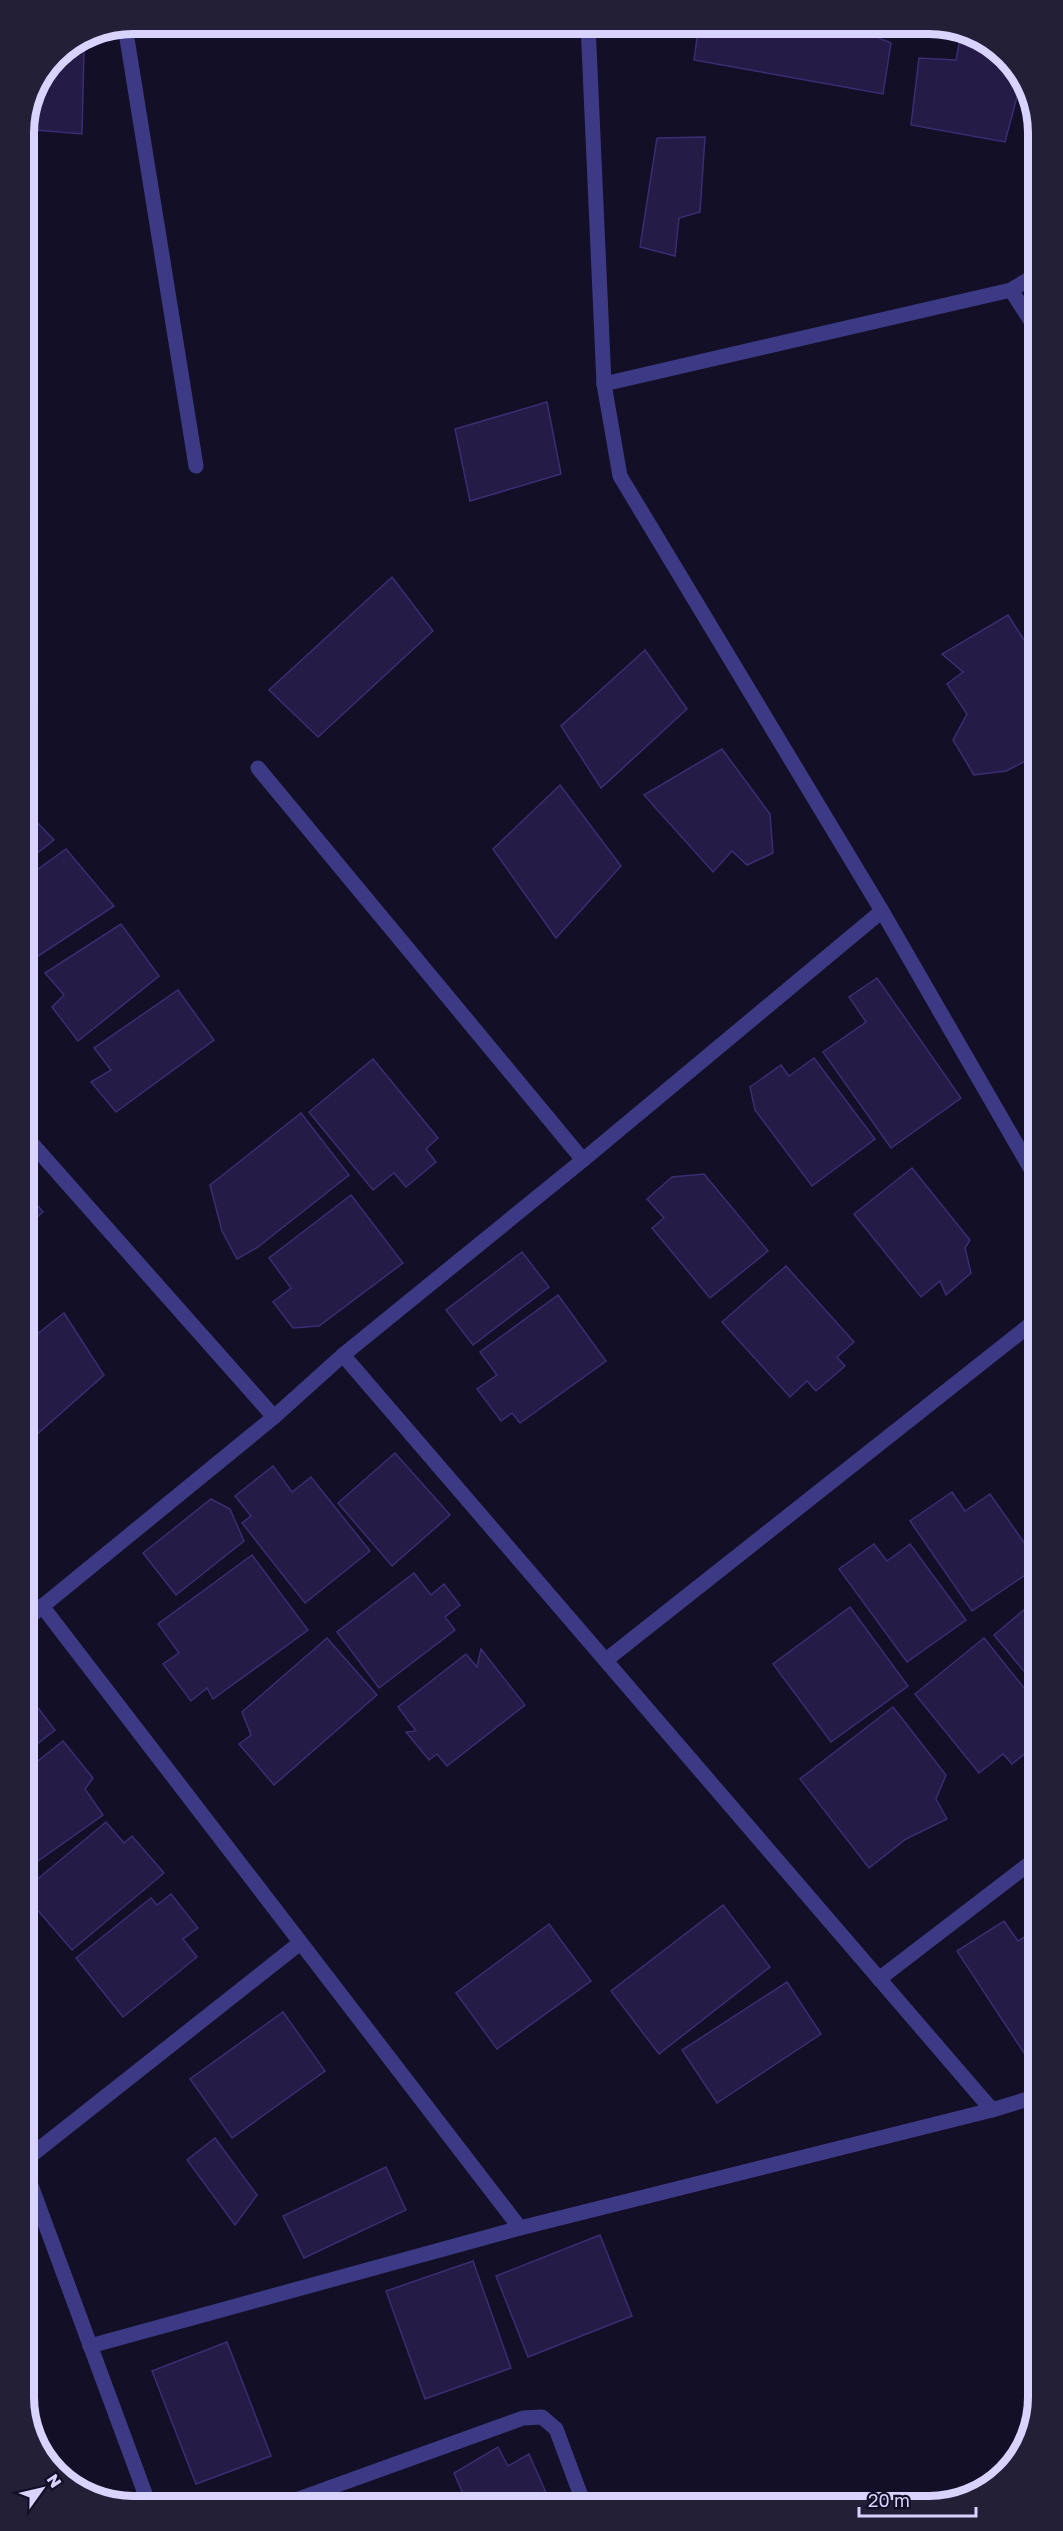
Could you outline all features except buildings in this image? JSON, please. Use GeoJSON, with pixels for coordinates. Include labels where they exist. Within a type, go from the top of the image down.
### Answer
{"type":"FeatureCollection","features":[{"type":"Feature","properties":{"kind":"street"},"geometry":{"type":"LineString","coordinates":[[126,35],[196,466]]}},
{"type":"Feature","properties":{"kind":"street"},"geometry":{"type":"LineString","coordinates":[[588,35],[603,384],[620,476],[882,911],[1028,1164]]}},
{"type":"Feature","properties":{"kind":"street"},"geometry":{"type":"LineString","coordinates":[[603,384],[1011,290],[1028,280]]}},
{"type":"Feature","properties":{"kind":"street"},"geometry":{"type":"LineString","coordinates":[[1011,290],[1028,317]]}},
{"type":"Feature","properties":{"kind":"street"},"geometry":{"type":"LineString","coordinates":[[258,768],[583,1160]]}},
{"type":"Feature","properties":{"kind":"street"},"geometry":{"type":"LineString","coordinates":[[34,1613],[274,1417],[344,1355],[882,911]]}},
{"type":"Feature","properties":{"kind":"street"},"geometry":{"type":"LineString","coordinates":[[35,1147],[274,1417]]}},
{"type":"Feature","properties":{"kind":"street"},"geometry":{"type":"LineString","coordinates":[[606,1660],[1028,1326]]}},
{"type":"Feature","properties":{"kind":"street"},"geometry":{"type":"LineString","coordinates":[[344,1355],[992,2110]]}},
{"type":"Feature","properties":{"kind":"street"},"geometry":{"type":"LineString","coordinates":[[42,1606],[520,2228]]}},
{"type":"Feature","properties":{"kind":"street"},"geometry":{"type":"LineString","coordinates":[[879,1979],[1028,1865]]}},
{"type":"Feature","properties":{"kind":"street"},"geometry":{"type":"LineString","coordinates":[[34,2153],[300,1943]]}},
{"type":"Feature","properties":{"kind":"street"},"geometry":{"type":"LineString","coordinates":[[90,2346],[520,2228],[1028,2099]]}},
{"type":"Feature","properties":{"kind":"street"},"geometry":{"type":"LineString","coordinates":[[34,2194],[146,2496]]}},
{"type":"Feature","properties":{"kind":"street"},"geometry":{"type":"LineString","coordinates":[[307,2496],[523,2418],[542,2418],[556,2429],[581,2496]]}}]}
